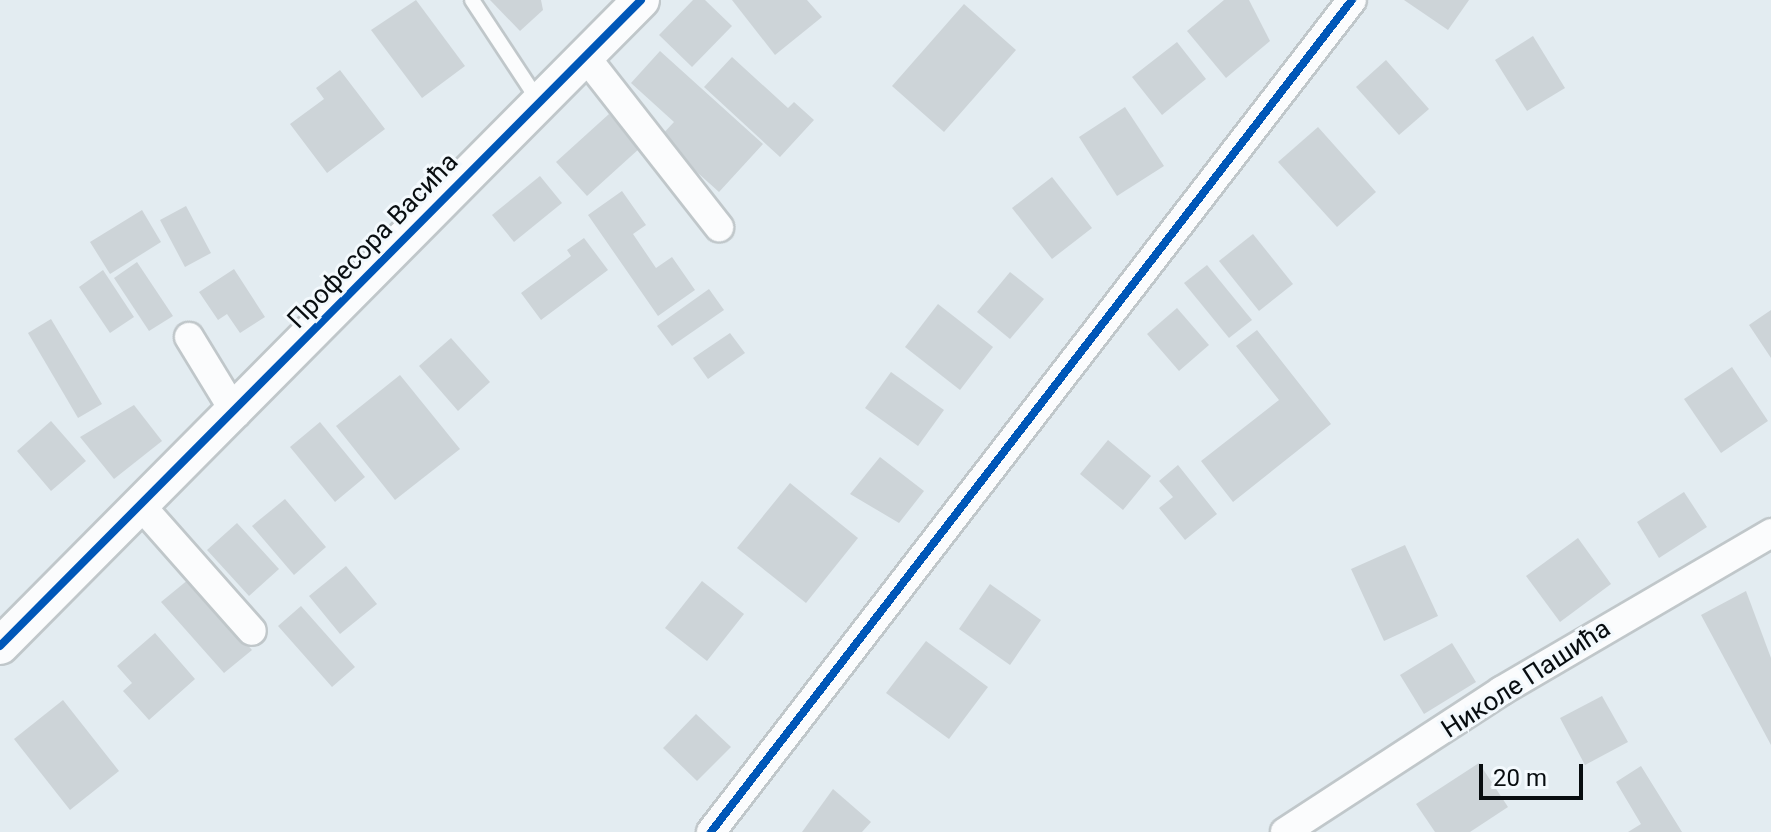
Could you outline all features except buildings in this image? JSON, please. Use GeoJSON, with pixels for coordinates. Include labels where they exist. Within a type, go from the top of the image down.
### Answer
{"type":"FeatureCollection","features":[{"type":"Feature","properties":{"kind":"street","name":"Професора Васића"},"geometry":{"type":"LineString","coordinates":[[0,646],[143,508],[539,100],[641,0]]}},
{"type":"Feature","properties":{"kind":"street"},"geometry":{"type":"LineString","coordinates":[[711,832],[1352,0]]}},
{"type":"Feature","properties":{"kind":"street"},"geometry":{"type":"LineString","coordinates":[[584,55],[719,227]]}},
{"type":"Feature","properties":{"kind":"street"},"geometry":{"type":"LineString","coordinates":[[189,337],[236,414]]}},
{"type":"Feature","properties":{"kind":"street"},"geometry":{"type":"LineString","coordinates":[[143,508],[252,631]]}},
{"type":"Feature","properties":{"kind":"street","name":"Николе Пашића"},"geometry":{"type":"LineString","coordinates":[[1285,832],[1501,691],[1771,533]]}},
{"type":"Feature","properties":{"kind":"lane"},"geometry":{"type":"LineString","coordinates":[[472,0],[539,100]]}},
{"type":"Feature","properties":{"kind":"cycle path"},"geometry":{"type":"LineString","coordinates":[[0,646],[641,0]]}},
{"type":"Feature","properties":{"kind":"cycle path"},"geometry":{"type":"LineString","coordinates":[[711,832],[1352,0]]}}]}
